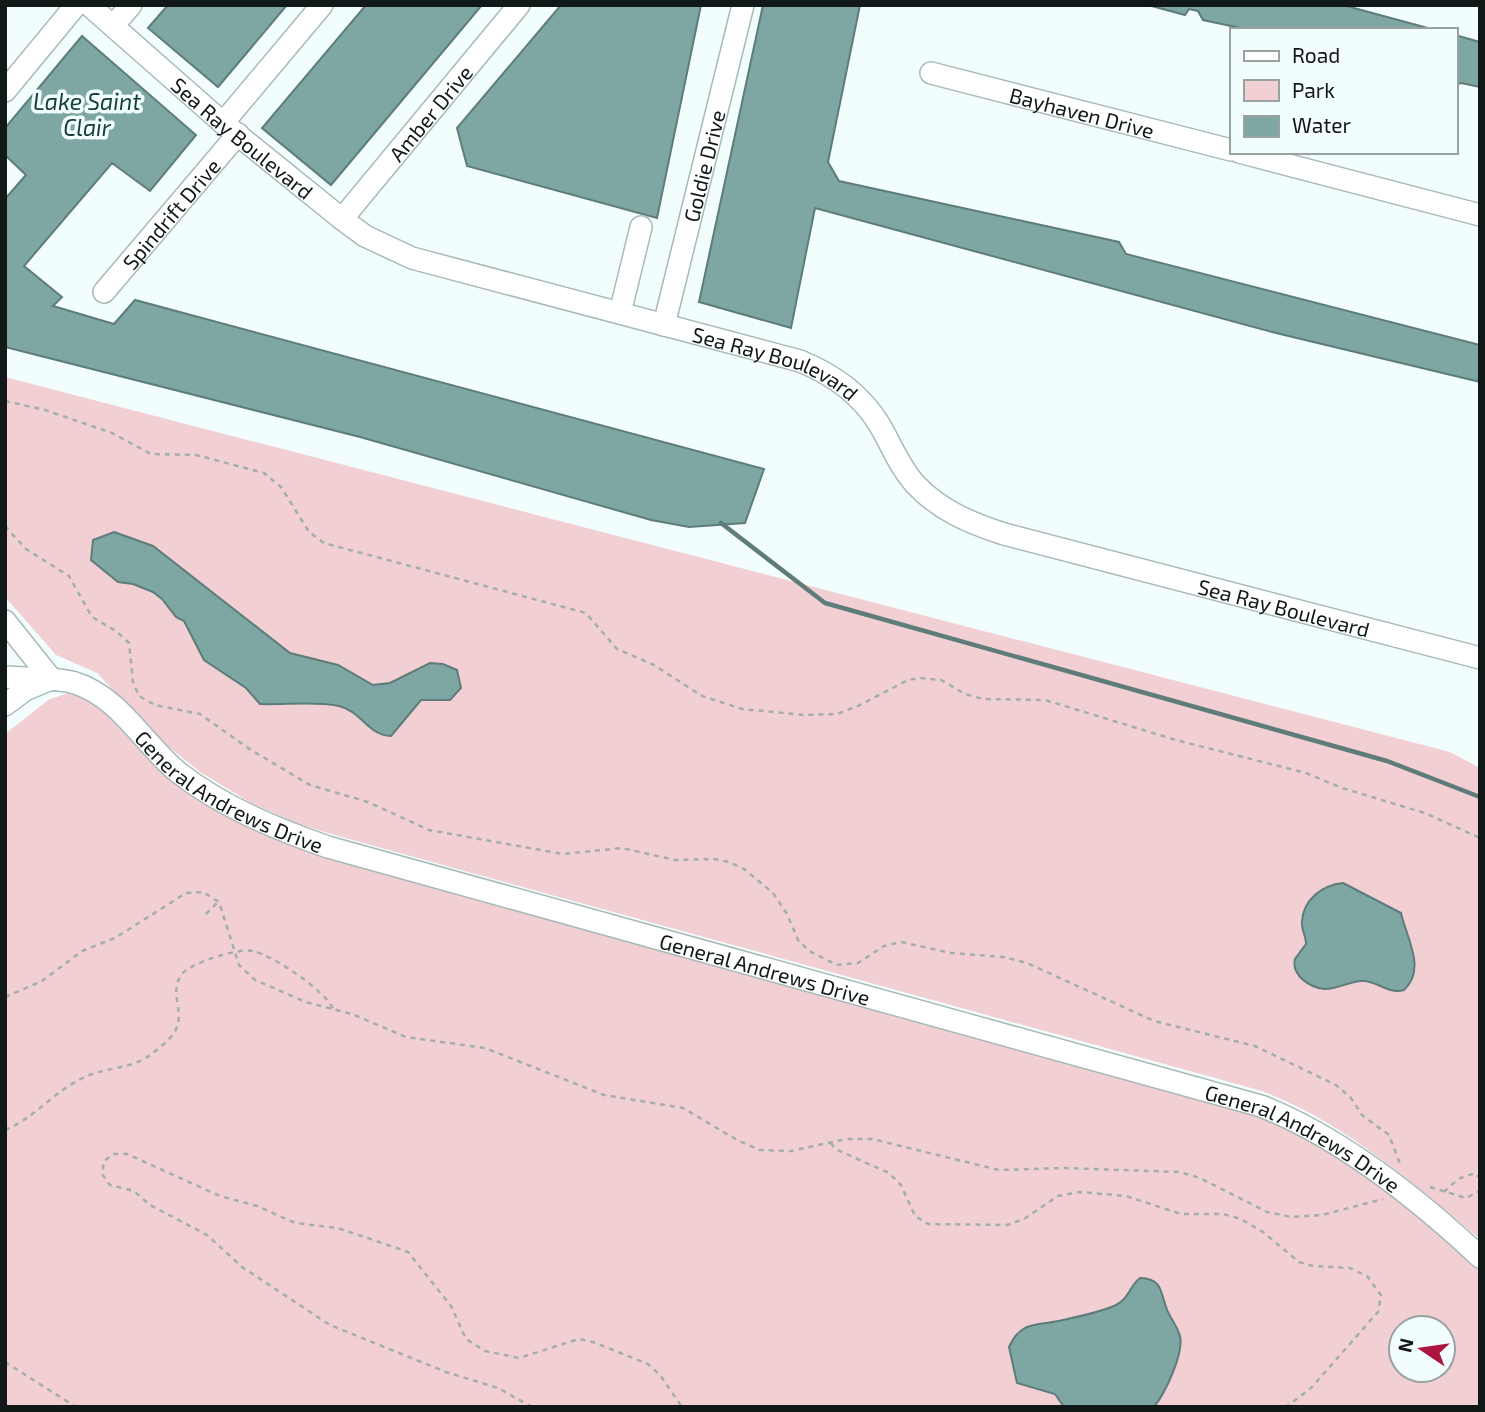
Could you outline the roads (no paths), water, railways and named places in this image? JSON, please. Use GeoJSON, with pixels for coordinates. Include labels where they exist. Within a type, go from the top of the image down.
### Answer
{"type":"FeatureCollection","features":[{"type":"Feature","properties":{"kind":"street"},"geometry":{"type":"LineString","coordinates":[[5,90],[76,5]]}},
{"type":"Feature","properties":{"kind":"street","name":"Sea Ray Boulevard"},"geometry":{"type":"LineString","coordinates":[[89,5],[114,24],[230,128],[365,236],[412,258],[800,361],[823,370],[866,405],[915,483],[933,501],[979,526],[1480,658]]}},
{"type":"Feature","properties":{"kind":"street"},"geometry":{"type":"LineString","coordinates":[[114,24],[131,5]]}},
{"type":"Feature","properties":{"kind":"street","name":"Spindrift Drive"},"geometry":{"type":"LineString","coordinates":[[104,292],[322,5]]}},
{"type":"Feature","properties":{"kind":"street","name":"Amber Drive"},"geometry":{"type":"LineString","coordinates":[[342,219],[519,5]]}},
{"type":"Feature","properties":{"kind":"street","name":"Goldie Drive"},"geometry":{"type":"LineString","coordinates":[[664,325],[743,5]]}},
{"type":"Feature","properties":{"kind":"street","name":"Bayhaven Drive"},"geometry":{"type":"LineString","coordinates":[[931,73],[1230,150]]}},
{"type":"Feature","properties":{"kind":"street"},"geometry":{"type":"LineString","coordinates":[[1247,154],[1480,215]]}},
{"type":"Feature","properties":{"kind":"street"},"geometry":{"type":"LineString","coordinates":[[620,313],[641,227]]}},
{"type":"Feature","properties":{"kind":"street"},"geometry":{"type":"LineString","coordinates":[[5,621],[52,680],[32,686],[5,705]]}},
{"type":"Feature","properties":{"kind":"street","name":"General Andrews Drive"},"geometry":{"type":"LineString","coordinates":[[5,677],[73,682],[100,695],[178,772],[201,788],[285,832],[317,843],[1261,1105],[1304,1124],[1347,1150],[1480,1257]]}},
{"type":"Feature","properties":{"kind":"water","name":"Lake Saint Clair"},"geometry":{"type":"Polygon","coordinates":[[[168,5],[287,5],[218,87],[148,28],[168,5]]]}},
{"type":"Feature","properties":{"kind":"water"},"geometry":{"type":"Polygon","coordinates":[[[366,5],[482,5],[331,185],[262,128],[366,5]]]}},
{"type":"Feature","properties":{"kind":"water"},"geometry":{"type":"Polygon","coordinates":[[[561,5],[701,5],[657,218],[467,166],[457,128],[561,5]]]}},
{"type":"Feature","properties":{"kind":"water"},"geometry":{"type":"Polygon","coordinates":[[[763,5],[860,5],[828,162],[839,181],[1119,242],[1126,254],[1480,345],[1480,382],[1276,333],[815,208],[791,328],[699,302],[763,5]]]}},
{"type":"Feature","properties":{"kind":"water"},"geometry":{"type":"Polygon","coordinates":[[[1148,5],[1343,5],[1428,28],[1241,28],[1203,20],[1198,11],[1189,9],[1185,15],[1148,5]]]}},
{"type":"Feature","properties":{"kind":"water","name":"Lake Saint Clair"},"geometry":{"type":"Polygon","coordinates":[[[82,36],[196,135],[150,191],[112,163],[24,266],[62,297],[53,306],[114,324],[135,300],[764,469],[745,523],[689,527],[651,520],[360,437],[5,347],[5,199],[26,175],[5,155],[5,128],[82,36]]]}},
{"type":"Feature","properties":{"kind":"water"},"geometry":{"type":"Polygon","coordinates":[[[1457,36],[1480,42],[1480,87],[1457,84],[1457,36]]]}},
{"type":"Feature","properties":{"kind":"water"},"geometry":{"type":"Polygon","coordinates":[[[114,532],[153,546],[290,653],[338,665],[373,685],[390,683],[430,663],[443,664],[457,670],[461,688],[450,700],[421,700],[391,736],[377,732],[353,713],[339,706],[310,703],[260,704],[246,688],[204,660],[184,621],[176,617],[162,599],[133,584],[118,582],[91,560],[93,540],[114,532]]]}},
{"type":"Feature","properties":{"kind":"water"},"geometry":{"type":"Polygon","coordinates":[[[1343,883],[1401,913],[1414,963],[1411,982],[1404,990],[1393,991],[1367,981],[1330,989],[1319,988],[1303,980],[1296,970],[1295,959],[1306,944],[1302,925],[1306,906],[1322,890],[1343,883]]]}},
{"type":"Feature","properties":{"kind":"water"},"geometry":{"type":"Polygon","coordinates":[[[1140,1278],[1159,1286],[1167,1311],[1180,1336],[1176,1363],[1154,1407],[1064,1407],[1055,1394],[1017,1383],[1009,1347],[1018,1333],[1029,1326],[1116,1305],[1140,1278]]]}},
{"type":"Feature","properties":{"kind":"waterway"},"geometry":{"type":"LineString","coordinates":[[721,523],[825,603],[1387,761],[1480,797]]}}]}
